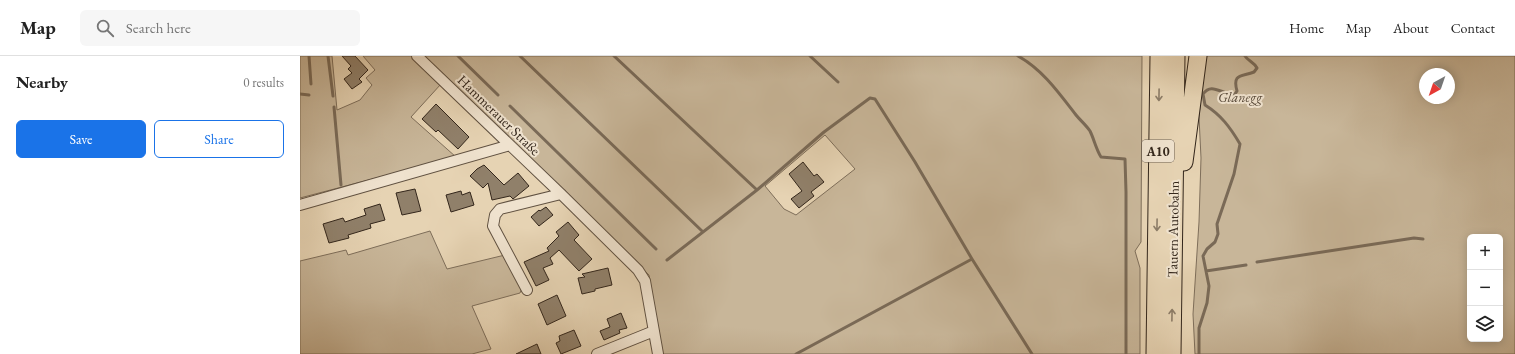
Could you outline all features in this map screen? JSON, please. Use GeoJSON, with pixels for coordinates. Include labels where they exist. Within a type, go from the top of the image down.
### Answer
{"type":"FeatureCollection","features":[{"type":"Feature","properties":{"kind":"highway","name":"Tauern Autobahn"},"geometry":{"type":"LineString","coordinates":[[1155,354],[1159,56]]}},
{"type":"Feature","properties":{"kind":"highway","name":"Tauern Autobahn"},"geometry":{"type":"LineString","coordinates":[[1172,354],[1176,56]]}},
{"type":"Feature","properties":{"kind":"highway"},"geometry":{"type":"LineString","coordinates":[[1174,217],[1181,207],[1184,162],[1198,56]]}},
{"type":"Feature","properties":{"kind":"street","name":"Hammerauer Straße"},"geometry":{"type":"LineString","coordinates":[[417,56],[638,270],[645,280],[658,354]]}},
{"type":"Feature","properties":{"kind":"street"},"geometry":{"type":"LineString","coordinates":[[300,204],[510,145]]}},
{"type":"Feature","properties":{"kind":"street"},"geometry":{"type":"LineString","coordinates":[[527,290],[494,226],[495,215],[500,209],[561,194]]}},
{"type":"Feature","properties":{"kind":"street"},"geometry":{"type":"LineString","coordinates":[[597,354],[654,331]]}},
{"type":"Feature","properties":{"kind":"green space"},"geometry":{"type":"Polygon","coordinates":[[[300,56],[332,56],[337,110],[360,100],[372,85],[366,78],[375,70],[363,56],[412,56],[441,84],[411,117],[456,157],[300,198],[300,56]]]}},
{"type":"Feature","properties":{"kind":"green space"},"geometry":{"type":"Polygon","coordinates":[[[418,56],[1142,56],[1141,242],[1135,251],[1140,268],[1140,354],[662,354],[649,275],[418,56]],[[825,135],[765,186],[784,209],[796,215],[855,169],[825,135]]]}},
{"type":"Feature","properties":{"kind":"green space","name":"Glanegg"},"geometry":{"type":"Polygon","coordinates":[[[1205,56],[1515,56],[1515,354],[1195,354],[1193,314],[1199,222],[1201,158],[1199,117],[1205,56]]]}},
{"type":"Feature","properties":{"kind":"green space"},"geometry":{"type":"Polygon","coordinates":[[[430,231],[447,269],[505,255],[522,288],[520,293],[472,306],[491,349],[472,354],[300,354],[300,261],[346,250],[348,255],[430,231]]]}},
{"type":"Feature","properties":{"kind":"building"},"geometry":{"type":"Polygon","coordinates":[[[342,56],[355,56],[368,70],[359,79],[362,82],[352,89],[344,79],[352,73],[348,69],[351,66],[342,56]]]}},
{"type":"Feature","properties":{"kind":"building"},"geometry":{"type":"Polygon","coordinates":[[[436,104],[469,137],[458,149],[438,130],[436,132],[422,119],[436,104]]]}},
{"type":"Feature","properties":{"kind":"building"},"geometry":{"type":"Polygon","coordinates":[[[803,162],[814,176],[817,174],[824,182],[811,192],[814,196],[799,208],[791,199],[802,191],[789,174],[803,162]]]}},
{"type":"Feature","properties":{"kind":"building"},"geometry":{"type":"Polygon","coordinates":[[[484,165],[504,185],[518,173],[529,186],[513,199],[510,196],[492,200],[488,183],[483,188],[470,176],[484,165]]]}},
{"type":"Feature","properties":{"kind":"building"},"geometry":{"type":"Polygon","coordinates":[[[415,189],[421,211],[402,215],[396,193],[415,189]]]}},
{"type":"Feature","properties":{"kind":"building"},"geometry":{"type":"Polygon","coordinates":[[[461,191],[462,195],[470,192],[474,205],[451,212],[446,195],[461,191]]]}},
{"type":"Feature","properties":{"kind":"building"},"geometry":{"type":"Polygon","coordinates":[[[380,204],[385,220],[370,224],[371,228],[348,235],[349,238],[329,243],[323,224],[343,218],[345,222],[366,215],[364,209],[380,204]]]}},
{"type":"Feature","properties":{"kind":"building"},"geometry":{"type":"Polygon","coordinates":[[[546,207],[553,215],[539,226],[531,217],[539,210],[540,211],[546,207]]]}},
{"type":"Feature","properties":{"kind":"building"},"geometry":{"type":"Polygon","coordinates":[[[568,222],[579,235],[574,240],[592,259],[579,271],[559,250],[550,258],[553,264],[543,268],[549,280],[536,286],[524,262],[549,251],[547,248],[559,236],[556,232],[568,222]]]}},
{"type":"Feature","properties":{"kind":"building"},"geometry":{"type":"Polygon","coordinates":[[[608,268],[612,285],[582,294],[578,278],[585,277],[582,274],[608,268]]]}},
{"type":"Feature","properties":{"kind":"building"},"geometry":{"type":"Polygon","coordinates":[[[557,295],[566,316],[547,325],[538,304],[557,295]]]}},
{"type":"Feature","properties":{"kind":"building"},"geometry":{"type":"Polygon","coordinates":[[[621,313],[627,328],[619,330],[620,333],[604,340],[600,331],[610,327],[607,319],[621,313]]]}},
{"type":"Feature","properties":{"kind":"building"},"geometry":{"type":"Polygon","coordinates":[[[574,330],[581,346],[561,354],[556,343],[560,341],[559,336],[574,330]]]}},
{"type":"Feature","properties":{"kind":"building"},"geometry":{"type":"Polygon","coordinates":[[[537,344],[541,354],[516,354],[537,344]]]}},
{"type":"Feature","properties":{"kind":"waterway"},"geometry":{"type":"LineString","coordinates":[[309,56],[311,84]]}},
{"type":"Feature","properties":{"kind":"waterway"},"geometry":{"type":"LineString","coordinates":[[328,56],[333,96]]}},
{"type":"Feature","properties":{"kind":"waterway"},"geometry":{"type":"LineString","coordinates":[[458,56],[498,95]]}},
{"type":"Feature","properties":{"kind":"waterway"},"geometry":{"type":"LineString","coordinates":[[520,56],[702,231]]}},
{"type":"Feature","properties":{"kind":"waterway"},"geometry":{"type":"LineString","coordinates":[[614,56],[757,190]]}},
{"type":"Feature","properties":{"kind":"waterway"},"geometry":{"type":"LineString","coordinates":[[810,56],[838,82]]}},
{"type":"Feature","properties":{"kind":"waterway"},"geometry":{"type":"LineString","coordinates":[[1018,56],[1035,68],[1057,90],[1090,131],[1101,157],[1125,159],[1126,354]]}},
{"type":"Feature","properties":{"kind":"waterway"},"geometry":{"type":"LineString","coordinates":[[1199,354],[1199,328],[1207,303],[1209,286],[1203,256],[1207,249],[1215,242],[1218,234],[1217,224],[1234,174],[1240,144],[1225,122],[1205,105],[1203,94],[1206,90],[1210,89],[1235,94],[1237,91],[1237,78],[1254,72],[1257,68],[1245,56]]}},
{"type":"Feature","properties":{"kind":"waterway"},"geometry":{"type":"LineString","coordinates":[[300,94],[309,95]]}},
{"type":"Feature","properties":{"kind":"waterway"},"geometry":{"type":"LineString","coordinates":[[667,260],[757,190],[824,132],[870,98],[875,99],[915,162],[972,259],[1032,354]]}},
{"type":"Feature","properties":{"kind":"waterway"},"geometry":{"type":"LineString","coordinates":[[510,106],[656,249]]}},
{"type":"Feature","properties":{"kind":"waterway"},"geometry":{"type":"LineString","coordinates":[[334,107],[341,185]]}},
{"type":"Feature","properties":{"kind":"waterway"},"geometry":{"type":"LineString","coordinates":[[1257,262],[1414,238],[1423,239]]}},
{"type":"Feature","properties":{"kind":"waterway"},"geometry":{"type":"LineString","coordinates":[[796,354],[972,259]]}},
{"type":"Feature","properties":{"kind":"waterway"},"geometry":{"type":"LineString","coordinates":[[1206,271],[1246,265]]}}]}
